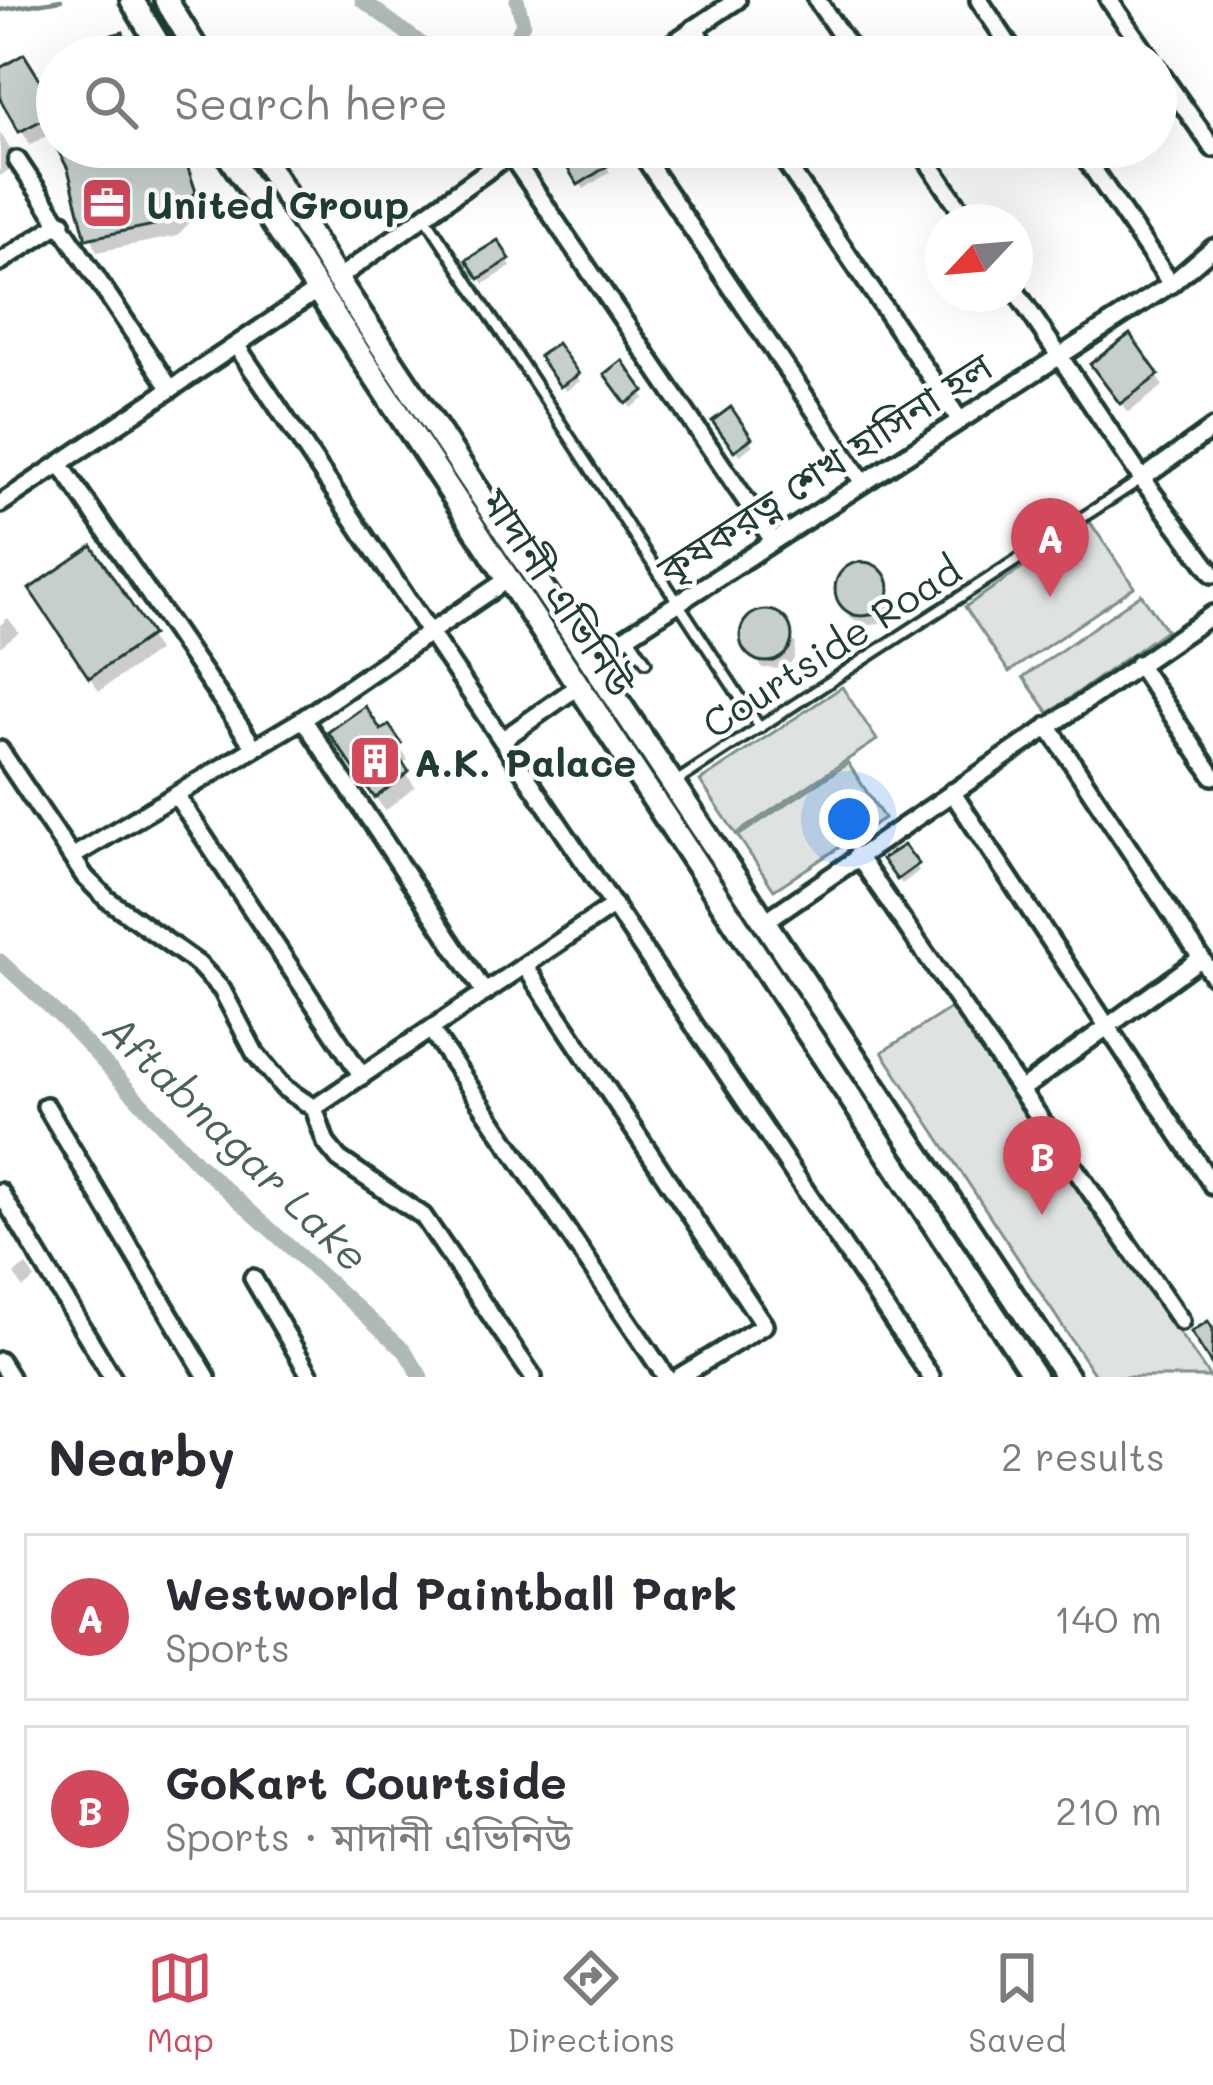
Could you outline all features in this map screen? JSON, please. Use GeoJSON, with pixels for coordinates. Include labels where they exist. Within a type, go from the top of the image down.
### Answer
{"type":"FeatureCollection","features":[{"type":"Feature","properties":{"kind":"main road"},"geometry":{"type":"LineString","coordinates":[[132,0],[153,36]]}},
{"type":"Feature","properties":{"kind":"main road"},"geometry":{"type":"LineString","coordinates":[[166,0],[188,36]]}},
{"type":"Feature","properties":{"kind":"main road","name":"মাদানী এভিনিউ"},"geometry":{"type":"LineString","coordinates":[[237,168],[1035,1377]]}},
{"type":"Feature","properties":{"kind":"main road","name":"মাদানী এভিনিউ"},"geometry":{"type":"LineString","coordinates":[[269,168],[337,279],[1067,1377]]}},
{"type":"Feature","properties":{"kind":"main road"},"geometry":{"type":"LineString","coordinates":[[654,798],[673,784]]}},
{"type":"Feature","properties":{"kind":"main road"},"geometry":{"type":"LineString","coordinates":[[746,938],[767,920]]}},
{"type":"Feature","properties":{"kind":"street"},"geometry":{"type":"LineString","coordinates":[[682,36],[737,0]]}},
{"type":"Feature","properties":{"kind":"street"},"geometry":{"type":"LineString","coordinates":[[817,0],[842,36]]}},
{"type":"Feature","properties":{"kind":"street"},"geometry":{"type":"LineString","coordinates":[[979,0],[1003,36]]}},
{"type":"Feature","properties":{"kind":"street"},"geometry":{"type":"LineString","coordinates":[[1109,0],[1134,36]]}},
{"type":"Feature","properties":{"kind":"street"},"geometry":{"type":"LineString","coordinates":[[694,28],[700,36]]}},
{"type":"Feature","properties":{"kind":"street"},"geometry":{"type":"LineString","coordinates":[[1177,97],[1213,148]]}},
{"type":"Feature","properties":{"kind":"street"},"geometry":{"type":"LineString","coordinates":[[17,160],[171,389]]}},
{"type":"Feature","properties":{"kind":"street"},"geometry":{"type":"LineString","coordinates":[[337,279],[490,168]]}},
{"type":"Feature","properties":{"kind":"street"},"geometry":{"type":"LineString","coordinates":[[527,168],[772,539]]}},
{"type":"Feature","properties":{"kind":"street"},"geometry":{"type":"LineString","coordinates":[[651,168],[862,482]]}},
{"type":"Feature","properties":{"kind":"street"},"geometry":{"type":"LineString","coordinates":[[789,168],[959,419]]}},
{"type":"Feature","properties":{"kind":"street"},"geometry":{"type":"LineString","coordinates":[[932,168],[957,204]]}},
{"type":"Feature","properties":{"kind":"street"},"geometry":{"type":"LineString","coordinates":[[1092,168],[1171,284]]}},
{"type":"Feature","properties":{"kind":"street"},"geometry":{"type":"LineString","coordinates":[[0,262],[62,222]]}},
{"type":"Feature","properties":{"kind":"street","name":"কৃষকরত্ন শেখ হাসিনা হল"},"geometry":{"type":"LineString","coordinates":[[590,661],[674,602],[1171,284],[1213,248]]}},
{"type":"Feature","properties":{"kind":"street"},"geometry":{"type":"LineString","coordinates":[[0,504],[316,291]]}},
{"type":"Feature","properties":{"kind":"street"},"geometry":{"type":"LineString","coordinates":[[1030,312],[1142,479],[1213,574]]}},
{"type":"Feature","properties":{"kind":"street"},"geometry":{"type":"LineString","coordinates":[[236,345],[932,1377]]}},
{"type":"Feature","properties":{"kind":"street"},"geometry":{"type":"LineString","coordinates":[[1142,479],[1213,428]]}},
{"type":"Feature","properties":{"kind":"street"},"geometry":{"type":"LineString","coordinates":[[60,464],[254,747]]}},
{"type":"Feature","properties":{"kind":"street"},"geometry":{"type":"LineString","coordinates":[[72,857],[178,798],[508,579]]}},
{"type":"Feature","properties":{"kind":"street"},"geometry":{"type":"LineString","coordinates":[[767,920],[1213,614]]}},
{"type":"Feature","properties":{"kind":"street"},"geometry":{"type":"LineString","coordinates":[[1138,664],[1213,776]]}},
{"type":"Feature","properties":{"kind":"street"},"geometry":{"type":"LineString","coordinates":[[502,740],[580,685]]}},
{"type":"Feature","properties":{"kind":"street"},"geometry":{"type":"LineString","coordinates":[[303,718],[485,993]]}},
{"type":"Feature","properties":{"kind":"street"},"geometry":{"type":"LineString","coordinates":[[1048,726],[1213,976]]}},
{"type":"Feature","properties":{"kind":"street"},"geometry":{"type":"LineString","coordinates":[[0,750],[72,857],[107,899],[198,964],[232,1005],[270,1073],[314,1108],[326,1143],[339,1159],[423,1216],[533,1377]]}},
{"type":"Feature","properties":{"kind":"street"},"geometry":{"type":"LineString","coordinates":[[952,792],[1213,1186]]}},
{"type":"Feature","properties":{"kind":"street"},"geometry":{"type":"LineString","coordinates":[[178,798],[362,1076]]}},
{"type":"Feature","properties":{"kind":"street"},"geometry":{"type":"LineString","coordinates":[[857,855],[1181,1321]]}},
{"type":"Feature","properties":{"kind":"street"},"geometry":{"type":"LineString","coordinates":[[314,1108],[614,905]]}},
{"type":"Feature","properties":{"kind":"street"},"geometry":{"type":"LineString","coordinates":[[1021,1090],[1201,958]]}},
{"type":"Feature","properties":{"kind":"street"},"geometry":{"type":"LineString","coordinates":[[525,966],[764,1324],[679,1377]]}},
{"type":"Feature","properties":{"kind":"street"},"geometry":{"type":"LineString","coordinates":[[431,1030],[666,1377]]}},
{"type":"Feature","properties":{"kind":"street"},"geometry":{"type":"LineString","coordinates":[[46,1106],[207,1377]]}},
{"type":"Feature","properties":{"kind":"street"},"geometry":{"type":"LineString","coordinates":[[0,1192],[112,1377]]}},
{"type":"Feature","properties":{"kind":"street"},"geometry":{"type":"LineString","coordinates":[[253,1278],[311,1377]]}},
{"type":"Feature","properties":{"kind":"street"},"geometry":{"type":"LineString","coordinates":[[0,1361],[10,1377]]}},
{"type":"Feature","properties":{"kind":"lane"},"geometry":{"type":"LineString","coordinates":[[424,215],[760,728]]}},
{"type":"Feature","properties":{"kind":"lane","name":"Courtside Road"},"geometry":{"type":"LineString","coordinates":[[673,784],[1142,479]]}},
{"type":"Feature","properties":{"kind":"lane"},"geometry":{"type":"LineString","coordinates":[[627,634],[646,662]]}},
{"type":"Feature","properties":{"kind":"shaded area"},"geometry":{"type":"Polygon","coordinates":[[[1090,522],[1134,587],[1009,672],[965,607],[1090,522]]]}},
{"type":"Feature","properties":{"kind":"shaded area"},"geometry":{"type":"Polygon","coordinates":[[[1141,594],[1166,630],[1049,713],[1023,677],[1141,594]]]}},
{"type":"Feature","properties":{"kind":"shaded area"},"geometry":{"type":"Polygon","coordinates":[[[842,687],[877,740],[736,834],[700,781],[842,687]]]}},
{"type":"Feature","properties":{"kind":"shaded area"},"geometry":{"type":"Polygon","coordinates":[[[848,763],[884,818],[774,890],[738,836],[848,763]]]}},
{"type":"Feature","properties":{"kind":"shaded area"},"geometry":{"type":"Polygon","coordinates":[[[951,1008],[1210,1377],[1096,1377],[882,1052],[951,1008]]]}},
{"type":"Feature","properties":{"kind":"building"},"geometry":{"type":"Polygon","coordinates":[[[24,54],[36,73],[36,123],[19,132],[0,99],[0,68],[24,54]]]}},
{"type":"Feature","properties":{"kind":"building"},"geometry":{"type":"Polygon","coordinates":[[[188,168],[196,192],[169,222],[86,239],[68,169],[188,168]]]}},
{"type":"Feature","properties":{"kind":"building"},"geometry":{"type":"Polygon","coordinates":[[[567,168],[604,168],[578,185],[567,168]]]}},
{"type":"Feature","properties":{"kind":"building"},"geometry":{"type":"Polygon","coordinates":[[[498,240],[510,259],[479,279],[466,260],[498,240]]]}},
{"type":"Feature","properties":{"kind":"building"},"geometry":{"type":"Polygon","coordinates":[[[1130,334],[1159,375],[1120,404],[1090,364],[1130,334]]]}},
{"type":"Feature","properties":{"kind":"building"},"geometry":{"type":"Polygon","coordinates":[[[557,343],[579,374],[560,387],[539,356],[557,343]]]}},
{"type":"Feature","properties":{"kind":"building"},"geometry":{"type":"Polygon","coordinates":[[[622,360],[644,391],[626,404],[604,374],[622,360]]]}},
{"type":"Feature","properties":{"kind":"building"},"geometry":{"type":"Polygon","coordinates":[[[731,407],[752,438],[734,451],[712,421],[731,407]]]}},
{"type":"Feature","properties":{"kind":"building"},"geometry":{"type":"Polygon","coordinates":[[[92,546],[152,635],[89,678],[29,589],[92,546]]]}},
{"type":"Feature","properties":{"kind":"building"},"geometry":{"type":"Polygon","coordinates":[[[862,562],[881,570],[889,589],[881,608],[862,616],[843,608],[835,589],[843,570],[862,562]]]}},
{"type":"Feature","properties":{"kind":"building"},"geometry":{"type":"Polygon","coordinates":[[[766,610],[784,618],[792,636],[784,654],[766,662],[748,654],[740,636],[748,618],[766,610]]]}},
{"type":"Feature","properties":{"kind":"building","name":"A.K. Palace"},"geometry":{"type":"Polygon","coordinates":[[[365,706],[381,730],[389,725],[402,744],[394,751],[409,772],[375,798],[328,732],[365,706]]]}},
{"type":"Feature","properties":{"kind":"building"},"geometry":{"type":"Polygon","coordinates":[[[904,845],[919,864],[897,880],[882,859],[904,845]]]}},
{"type":"Feature","properties":{"kind":"building"},"geometry":{"type":"Polygon","coordinates":[[[1208,1321],[1213,1329],[1212,1365],[1191,1332],[1208,1321]]]}},
{"type":"Feature","properties":{"kind":"waterway"},"geometry":{"type":"LineString","coordinates":[[0,10],[61,0]]}},
{"type":"Feature","properties":{"kind":"waterway"},"geometry":{"type":"LineString","coordinates":[[362,0],[411,36]]}},
{"type":"Feature","properties":{"kind":"waterway"},"geometry":{"type":"LineString","coordinates":[[516,36],[523,23],[517,0]]}},
{"type":"Feature","properties":{"kind":"waterway","name":"Aftabnagar Lake"},"geometry":{"type":"LineString","coordinates":[[0,961],[66,1022],[197,1163],[405,1351],[421,1377]]}},
{"type":"Feature","properties":{"kind":"place","name":"United Group"},"geometry":{"type":"Point","coordinates":[107,203]}},
{"type":"Feature","properties":{"kind":"place","name":"Westworld Paintball Park"},"geometry":{"type":"Point","coordinates":[1050,597]}},
{"type":"Feature","properties":{"kind":"place","name":"A.K. Palace"},"geometry":{"type":"Point","coordinates":[375,761]}},
{"type":"Feature","properties":{"kind":"place","name":"GoKart Courtside"},"geometry":{"type":"Point","coordinates":[1042,1215]}}]}
